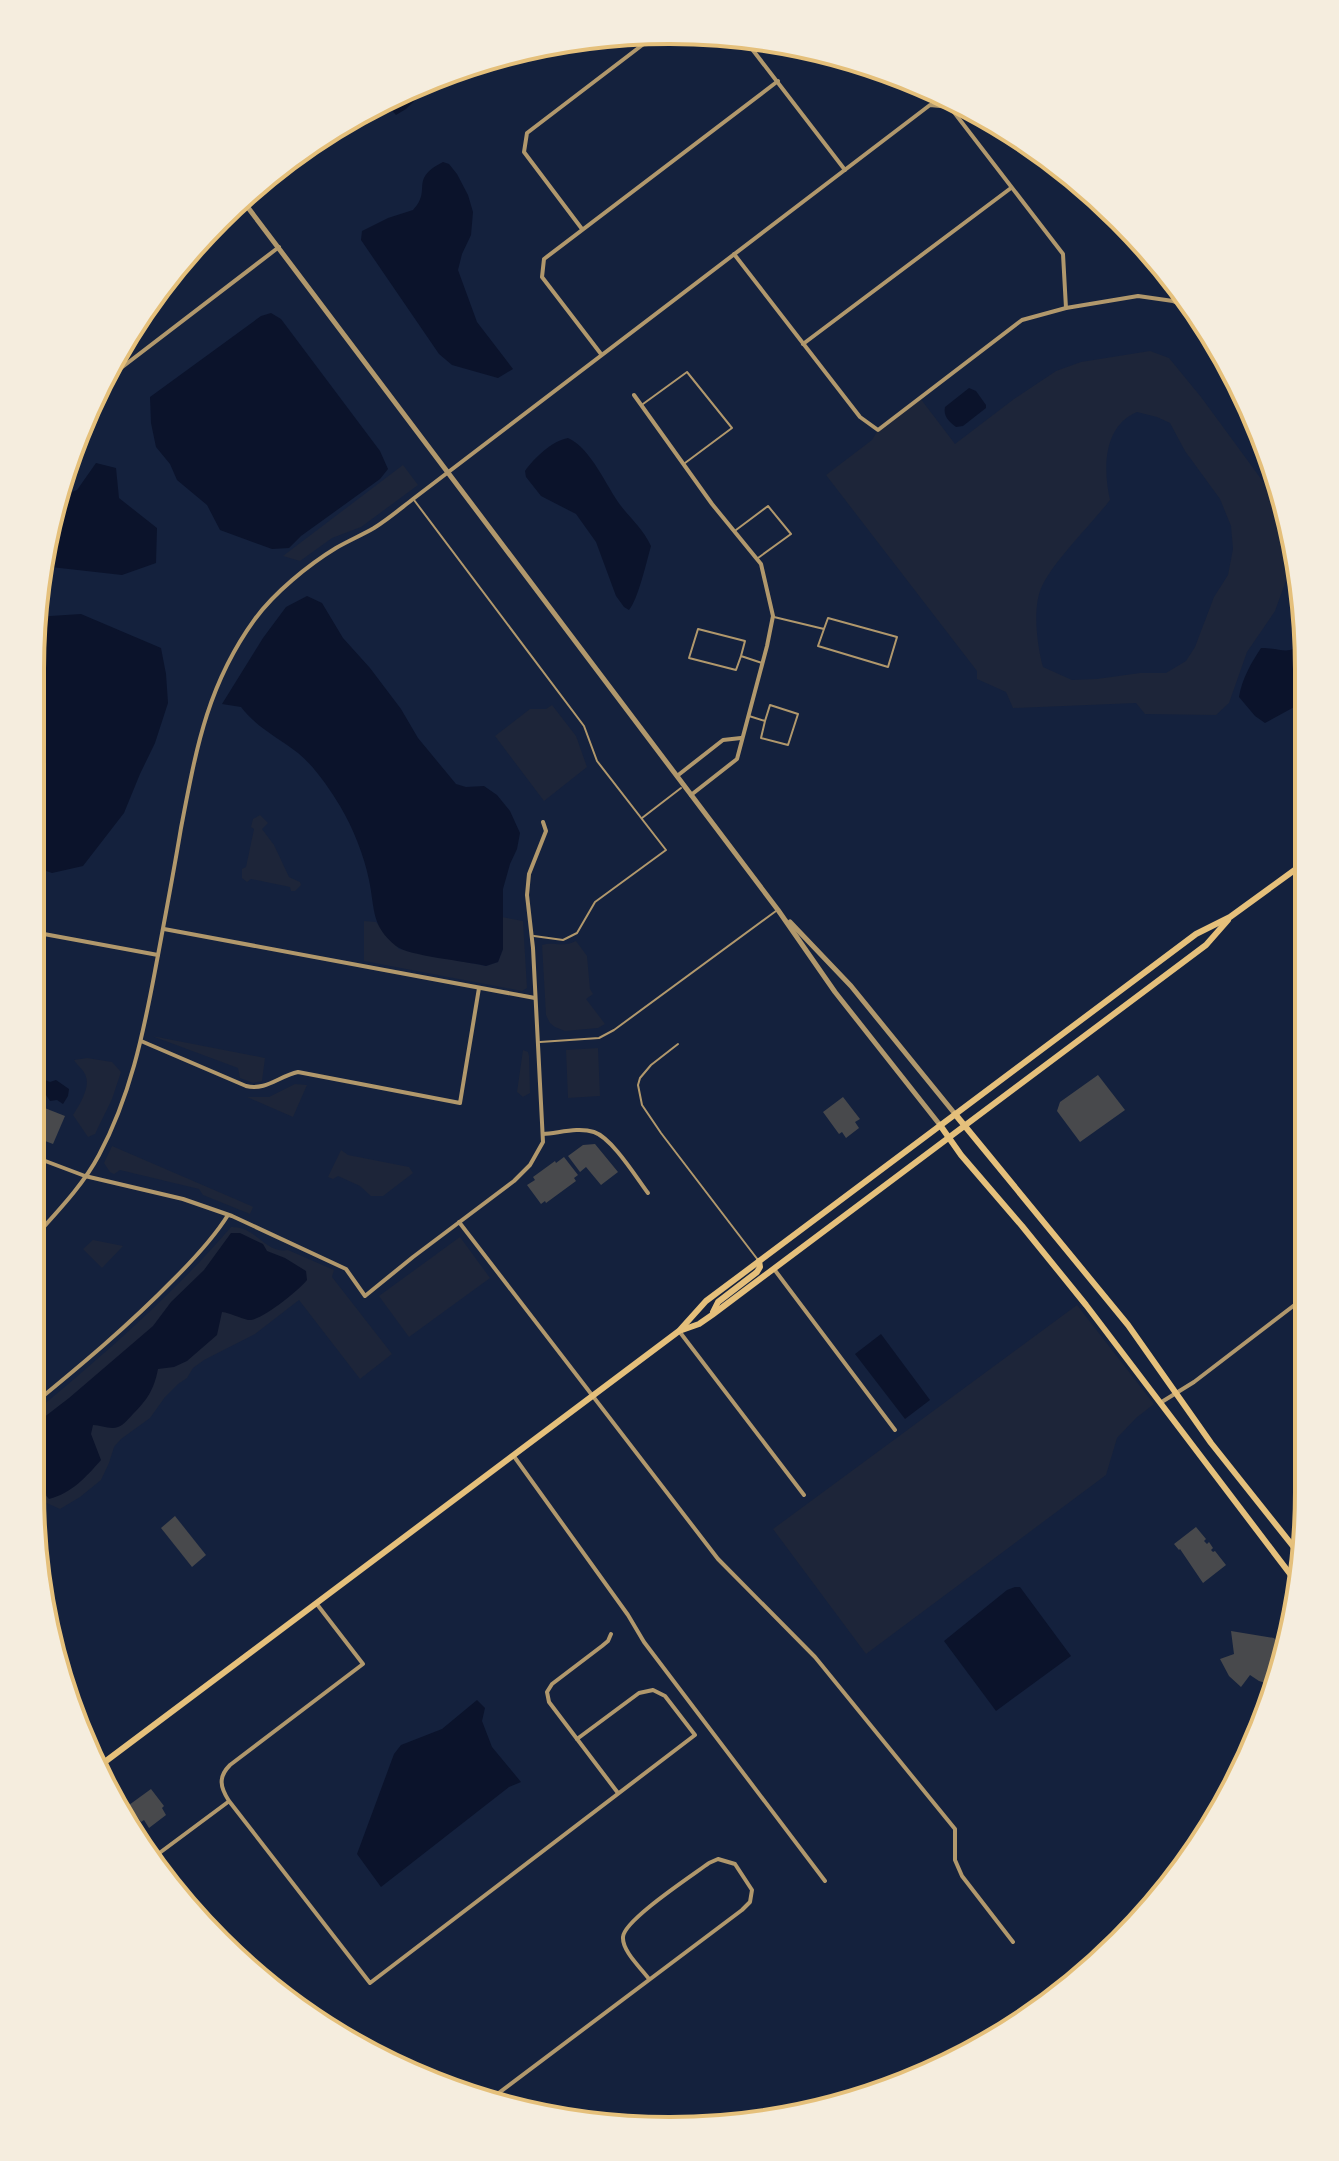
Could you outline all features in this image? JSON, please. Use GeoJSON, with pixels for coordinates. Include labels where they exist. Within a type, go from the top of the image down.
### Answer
{"type":"FeatureCollection","features":[{"type":"Feature","properties":{"kind":"main road"},"geometry":{"type":"LineString","coordinates":[[106,1761],[679,1331],[706,1301],[940,1125],[1196,934],[1230,917],[1295,870]]}},
{"type":"Feature","properties":{"kind":"main road"},"geometry":{"type":"LineString","coordinates":[[679,1331],[699,1324],[712,1315],[1206,945],[1230,917]]}},
{"type":"Feature","properties":{"kind":"main road"},"geometry":{"type":"LineString","coordinates":[[955,1114],[1128,1325],[1211,1443],[1293,1546]]}},
{"type":"Feature","properties":{"kind":"main road"},"geometry":{"type":"LineString","coordinates":[[940,1125],[1051,1261],[1290,1574]]}},
{"type":"Feature","properties":{"kind":"main road"},"geometry":{"type":"LineString","coordinates":[[712,1315],[718,1302],[757,1272],[759,1261]]}},
{"type":"Feature","properties":{"kind":"street"},"geometry":{"type":"LineString","coordinates":[[582,229],[524,152],[527,133],[643,45]]}},
{"type":"Feature","properties":{"kind":"street"},"geometry":{"type":"LineString","coordinates":[[753,49],[845,170]]}},
{"type":"Feature","properties":{"kind":"street"},"geometry":{"type":"LineString","coordinates":[[601,354],[542,277],[544,259],[778,81]]}},
{"type":"Feature","properties":{"kind":"street"},"geometry":{"type":"LineString","coordinates":[[44,1227],[98,1157],[125,1098],[141,1041],[192,772],[205,719],[216,685],[236,646],[257,616],[283,588],[335,549],[375,527],[413,499],[930,105],[939,106]]}},
{"type":"Feature","properties":{"kind":"street"},"geometry":{"type":"LineString","coordinates":[[955,114],[1063,254],[1066,308]]}},
{"type":"Feature","properties":{"kind":"street"},"geometry":{"type":"LineString","coordinates":[[803,344],[1011,188]]}},
{"type":"Feature","properties":{"kind":"street"},"geometry":{"type":"LineString","coordinates":[[248,207],[778,910],[835,992],[940,1125]]}},
{"type":"Feature","properties":{"kind":"street"},"geometry":{"type":"LineString","coordinates":[[123,366],[279,247]]}},
{"type":"Feature","properties":{"kind":"street"},"geometry":{"type":"LineString","coordinates":[[734,254],[860,417],[878,430],[1022,320],[1066,308],[1138,296],[1175,302]]}},
{"type":"Feature","properties":{"kind":"street"},"geometry":{"type":"LineString","coordinates":[[634,395],[761,564],[773,616],[737,759],[691,795]]}},
{"type":"Feature","properties":{"kind":"street"},"geometry":{"type":"LineString","coordinates":[[677,776],[723,740],[741,738]]}},
{"type":"Feature","properties":{"kind":"street"},"geometry":{"type":"LineString","coordinates":[[44,1161],[85,1176],[183,1199],[228,1215],[346,1269],[365,1296],[514,1181],[530,1165],[543,1142],[527,885],[546,831],[543,822]]}},
{"type":"Feature","properties":{"kind":"street"},"geometry":{"type":"LineString","coordinates":[[778,910],[851,986],[955,1114]]}},
{"type":"Feature","properties":{"kind":"street"},"geometry":{"type":"LineString","coordinates":[[164,929],[535,998]]}},
{"type":"Feature","properties":{"kind":"street"},"geometry":{"type":"LineString","coordinates":[[44,934],[158,955]]}},
{"type":"Feature","properties":{"kind":"street"},"geometry":{"type":"LineString","coordinates":[[141,1041],[256,1088],[298,1072],[460,1103],[479,988]]}},
{"type":"Feature","properties":{"kind":"street"},"geometry":{"type":"LineString","coordinates":[[543,1134],[581,1130],[596,1133],[609,1142],[648,1193]]}},
{"type":"Feature","properties":{"kind":"street"},"geometry":{"type":"LineString","coordinates":[[44,1395],[114,1338],[152,1301],[207,1243],[228,1215]]}},
{"type":"Feature","properties":{"kind":"street"},"geometry":{"type":"LineString","coordinates":[[459,1222],[718,1559],[815,1657],[955,1829],[955,1860],[962,1876],[1013,1942]]}},
{"type":"Feature","properties":{"kind":"street"},"geometry":{"type":"LineString","coordinates":[[774,1269],[895,1430]]}},
{"type":"Feature","properties":{"kind":"street"},"geometry":{"type":"LineString","coordinates":[[1160,1403],[1194,1382],[1295,1305]]}},
{"type":"Feature","properties":{"kind":"street"},"geometry":{"type":"LineString","coordinates":[[679,1331],[804,1495]]}},
{"type":"Feature","properties":{"kind":"street"},"geometry":{"type":"LineString","coordinates":[[513,1455],[597,1570],[644,1642],[825,1881]]}},
{"type":"Feature","properties":{"kind":"street"},"geometry":{"type":"LineString","coordinates":[[316,1603],[363,1664],[226,1769],[221,1787],[370,1983],[695,1735],[665,1696],[646,1691],[577,1739]]}},
{"type":"Feature","properties":{"kind":"street"},"geometry":{"type":"LineString","coordinates":[[611,1634],[608,1641],[552,1684],[547,1692],[549,1702],[618,1793]]}},
{"type":"Feature","properties":{"kind":"street"},"geometry":{"type":"LineString","coordinates":[[159,1853],[229,1801]]}},
{"type":"Feature","properties":{"kind":"street"},"geometry":{"type":"LineString","coordinates":[[498,2093],[742,1910],[750,1902],[752,1890],[735,1864],[718,1859],[709,1863],[632,1921],[623,1936],[625,1945],[649,1979]]}},
{"type":"Feature","properties":{"kind":"lane"},"geometry":{"type":"LineString","coordinates":[[641,405],[687,372],[732,428],[684,464]]}},
{"type":"Feature","properties":{"kind":"lane"},"geometry":{"type":"LineString","coordinates":[[413,499],[584,726],[597,761],[666,850],[595,902],[577,933],[563,940],[532,935]]}},
{"type":"Feature","properties":{"kind":"lane"},"geometry":{"type":"LineString","coordinates":[[735,531],[768,506],[791,534],[757,559]]}},
{"type":"Feature","properties":{"kind":"lane"},"geometry":{"type":"LineString","coordinates":[[773,616],[824,629]]}},
{"type":"Feature","properties":{"kind":"lane"},"geometry":{"type":"LineString","coordinates":[[828,618],[897,637],[888,667],[818,646],[824,629],[828,618]]}},
{"type":"Feature","properties":{"kind":"lane"},"geometry":{"type":"LineString","coordinates":[[698,629],[745,641],[741,656],[736,670],[689,658],[698,629]]}},
{"type":"Feature","properties":{"kind":"lane"},"geometry":{"type":"LineString","coordinates":[[741,656],[763,663]]}},
{"type":"Feature","properties":{"kind":"lane"},"geometry":{"type":"LineString","coordinates":[[770,705],[798,714],[788,745],[761,738],[765,721],[770,705]]}},
{"type":"Feature","properties":{"kind":"lane"},"geometry":{"type":"LineString","coordinates":[[747,716],[765,721]]}},
{"type":"Feature","properties":{"kind":"lane"},"geometry":{"type":"LineString","coordinates":[[641,819],[684,786]]}},
{"type":"Feature","properties":{"kind":"lane"},"geometry":{"type":"LineString","coordinates":[[539,1042],[599,1038],[614,1030],[778,910]]}},
{"type":"Feature","properties":{"kind":"lane"},"geometry":{"type":"LineString","coordinates":[[678,1044],[640,1078],[638,1085],[642,1105],[759,1261]]}},
{"type":"Feature","properties":{"kind":"shaded area"},"geometry":{"type":"Polygon","coordinates":[[[418,98],[406,109],[396,115],[391,110],[418,98]]]}},
{"type":"Feature","properties":{"kind":"shaded area"},"geometry":{"type":"Polygon","coordinates":[[[443,162],[457,174],[473,212],[471,235],[458,270],[477,322],[513,369],[498,378],[452,365],[439,354],[361,240],[362,231],[413,210],[419,203],[426,174],[443,162]]]}},
{"type":"Feature","properties":{"kind":"shaded area"},"geometry":{"type":"Polygon","coordinates":[[[271,313],[281,319],[380,451],[388,469],[380,479],[289,548],[272,549],[220,530],[207,505],[177,480],[170,464],[156,447],[150,397],[261,316],[271,313]]]}},
{"type":"Feature","properties":{"kind":"shaded area"},"geometry":{"type":"Polygon","coordinates":[[[1150,351],[1169,358],[1268,489],[1288,575],[1275,611],[1247,652],[1229,703],[1216,715],[1145,714],[1136,703],[1013,708],[1006,692],[977,679],[977,671],[826,475],[920,398],[955,444],[1056,371],[1081,362],[1150,351]],[[1137,412],[1117,427],[1108,450],[1106,475],[1110,500],[1056,564],[1039,595],[1036,626],[1043,667],[1072,680],[1166,673],[1186,661],[1195,647],[1214,597],[1228,575],[1233,549],[1231,526],[1220,499],[1185,451],[1170,423],[1137,412]]]}},
{"type":"Feature","properties":{"kind":"shaded area"},"geometry":{"type":"Polygon","coordinates":[[[969,388],[976,391],[986,408],[963,426],[956,427],[947,418],[945,407],[969,388]]]}},
{"type":"Feature","properties":{"kind":"shaded area"},"geometry":{"type":"Polygon","coordinates":[[[568,438],[591,459],[651,546],[639,589],[629,610],[616,596],[596,542],[576,514],[541,496],[526,477],[525,471],[538,456],[550,446],[568,438]]]}},
{"type":"Feature","properties":{"kind":"shaded area"},"geometry":{"type":"Polygon","coordinates":[[[96,463],[116,468],[119,498],[157,528],[156,563],[122,575],[53,567],[70,493],[77,490],[96,463]]]}},
{"type":"Feature","properties":{"kind":"shaded area"},"geometry":{"type":"Polygon","coordinates":[[[403,465],[418,485],[361,527],[332,538],[300,561],[283,556],[403,465]]]}},
{"type":"Feature","properties":{"kind":"shaded area"},"geometry":{"type":"Polygon","coordinates":[[[307,596],[322,603],[343,638],[370,668],[418,738],[456,784],[484,786],[497,795],[510,811],[520,833],[503,889],[503,949],[498,962],[486,966],[424,955],[402,950],[388,939],[375,916],[358,842],[326,785],[304,759],[241,707],[222,704],[286,607],[307,596]]]}},
{"type":"Feature","properties":{"kind":"shaded area"},"geometry":{"type":"Polygon","coordinates":[[[81,614],[161,648],[168,703],[155,743],[124,813],[83,866],[52,873],[44,870],[46,616],[81,614]]]}},
{"type":"Feature","properties":{"kind":"shaded area"},"geometry":{"type":"Polygon","coordinates":[[[1261,648],[1294,648],[1295,707],[1265,723],[1239,697],[1242,684],[1261,648]]]}},
{"type":"Feature","properties":{"kind":"shaded area"},"geometry":{"type":"Polygon","coordinates":[[[552,705],[576,736],[587,767],[544,801],[495,736],[530,709],[546,709],[552,705]]]}},
{"type":"Feature","properties":{"kind":"shaded area"},"geometry":{"type":"Polygon","coordinates":[[[260,815],[268,823],[262,829],[274,845],[289,877],[300,882],[295,891],[291,891],[290,887],[251,879],[247,882],[242,878],[254,829],[251,827],[253,819],[260,815]]]}},
{"type":"Feature","properties":{"kind":"shaded area"},"geometry":{"type":"Polygon","coordinates":[[[502,917],[523,921],[527,988],[522,991],[364,961],[364,921],[376,922],[399,949],[486,966],[498,962],[503,949],[502,917]]]}},
{"type":"Feature","properties":{"kind":"shaded area"},"geometry":{"type":"Polygon","coordinates":[[[576,941],[587,956],[593,994],[586,999],[605,1024],[598,1028],[565,1031],[550,1023],[546,1015],[542,945],[576,941]]]}},
{"type":"Feature","properties":{"kind":"shaded area"},"geometry":{"type":"Polygon","coordinates":[[[152,1036],[265,1058],[262,1081],[253,1083],[240,1078],[238,1068],[152,1036]]]}},
{"type":"Feature","properties":{"kind":"shaded area"},"geometry":{"type":"Polygon","coordinates":[[[598,1048],[600,1096],[568,1098],[566,1050],[598,1048]]]}},
{"type":"Feature","properties":{"kind":"shaded area"},"geometry":{"type":"Polygon","coordinates":[[[523,1050],[529,1056],[530,1093],[523,1097],[517,1092],[523,1050]]]}},
{"type":"Feature","properties":{"kind":"shaded area"},"geometry":{"type":"Polygon","coordinates":[[[87,1058],[112,1062],[121,1072],[95,1134],[88,1137],[73,1115],[87,1081],[74,1060],[87,1058]]]}},
{"type":"Feature","properties":{"kind":"shaded area"},"geometry":{"type":"Polygon","coordinates":[[[56,1080],[69,1089],[63,1104],[57,1100],[50,1101],[44,1095],[44,1081],[56,1080]]]}},
{"type":"Feature","properties":{"kind":"shaded area"},"geometry":{"type":"Polygon","coordinates":[[[295,1084],[307,1085],[293,1117],[247,1097],[269,1097],[295,1084]]]}},
{"type":"Feature","properties":{"kind":"shaded area"},"geometry":{"type":"Polygon","coordinates":[[[112,1146],[249,1205],[253,1207],[250,1214],[203,1195],[199,1189],[120,1170],[114,1174],[104,1163],[112,1146]]]}},
{"type":"Feature","properties":{"kind":"shaded area"},"geometry":{"type":"Polygon","coordinates":[[[341,1150],[348,1155],[409,1167],[413,1173],[383,1196],[371,1196],[360,1186],[338,1176],[333,1179],[328,1177],[341,1150]]]}},
{"type":"Feature","properties":{"kind":"shaded area"},"geometry":{"type":"Polygon","coordinates":[[[231,1227],[240,1228],[273,1248],[288,1250],[334,1270],[332,1277],[392,1354],[360,1379],[299,1300],[255,1334],[193,1368],[150,1418],[121,1439],[114,1447],[101,1480],[80,1497],[60,1509],[44,1502],[44,1404],[109,1349],[231,1227]]]}},
{"type":"Feature","properties":{"kind":"shaded area"},"geometry":{"type":"Polygon","coordinates":[[[231,1233],[240,1233],[306,1271],[307,1280],[279,1305],[254,1319],[222,1312],[217,1335],[187,1361],[158,1369],[149,1394],[124,1423],[115,1428],[93,1425],[91,1434],[101,1460],[72,1489],[49,1499],[44,1493],[44,1417],[153,1326],[171,1302],[204,1270],[231,1233]]]}},
{"type":"Feature","properties":{"kind":"shaded area"},"geometry":{"type":"Polygon","coordinates":[[[460,1237],[490,1278],[409,1337],[379,1296],[460,1237]]]}},
{"type":"Feature","properties":{"kind":"shaded area"},"geometry":{"type":"Polygon","coordinates":[[[93,1240],[123,1246],[102,1268],[83,1249],[93,1240]]]}},
{"type":"Feature","properties":{"kind":"shaded area"},"geometry":{"type":"Polygon","coordinates":[[[1077,1305],[1154,1404],[1117,1438],[1106,1475],[866,1654],[773,1529],[1077,1305]]]}},
{"type":"Feature","properties":{"kind":"shaded area"},"geometry":{"type":"Polygon","coordinates":[[[881,1334],[930,1400],[905,1419],[855,1354],[881,1334]]]}},
{"type":"Feature","properties":{"kind":"shaded area"},"geometry":{"type":"Polygon","coordinates":[[[1020,1587],[1071,1656],[996,1711],[944,1641],[1007,1590],[1020,1587]]]}},
{"type":"Feature","properties":{"kind":"shaded area"},"geometry":{"type":"Polygon","coordinates":[[[477,1700],[485,1708],[482,1721],[492,1747],[521,1782],[509,1787],[381,1887],[357,1854],[394,1754],[401,1745],[442,1729],[477,1700]]]}},
{"type":"Feature","properties":{"kind":"building"},"geometry":{"type":"Polygon","coordinates":[[[1098,1075],[1125,1110],[1080,1142],[1057,1111],[1060,1102],[1098,1075]]]}},
{"type":"Feature","properties":{"kind":"building"},"geometry":{"type":"Polygon","coordinates":[[[843,1097],[860,1119],[855,1122],[859,1128],[846,1138],[842,1132],[839,1134],[823,1112],[843,1097]]]}},
{"type":"Feature","properties":{"kind":"building"},"geometry":{"type":"Polygon","coordinates":[[[44,1108],[65,1116],[53,1144],[44,1141],[44,1108]]]}},
{"type":"Feature","properties":{"kind":"building"},"geometry":{"type":"Polygon","coordinates":[[[595,1144],[618,1172],[601,1185],[586,1167],[580,1172],[568,1156],[583,1145],[595,1144]]]}},
{"type":"Feature","properties":{"kind":"building"},"geometry":{"type":"Polygon","coordinates":[[[564,1157],[578,1175],[574,1178],[576,1181],[541,1204],[527,1185],[535,1180],[533,1177],[564,1157]]]}},
{"type":"Feature","properties":{"kind":"building"},"geometry":{"type":"Polygon","coordinates":[[[175,1516],[206,1555],[192,1567],[161,1528],[175,1516]]]}},
{"type":"Feature","properties":{"kind":"building"},"geometry":{"type":"Polygon","coordinates":[[[1196,1527],[1206,1539],[1204,1541],[1213,1548],[1211,1550],[1226,1565],[1203,1583],[1174,1544],[1196,1527]]]}},
{"type":"Feature","properties":{"kind":"building"},"geometry":{"type":"Polygon","coordinates":[[[1231,1631],[1274,1638],[1277,1642],[1265,1683],[1250,1675],[1241,1687],[1229,1676],[1220,1659],[1234,1654],[1231,1631]]]}},
{"type":"Feature","properties":{"kind":"building"},"geometry":{"type":"Polygon","coordinates":[[[151,1789],[164,1806],[166,1815],[149,1828],[129,1805],[151,1789]]]}}]}
